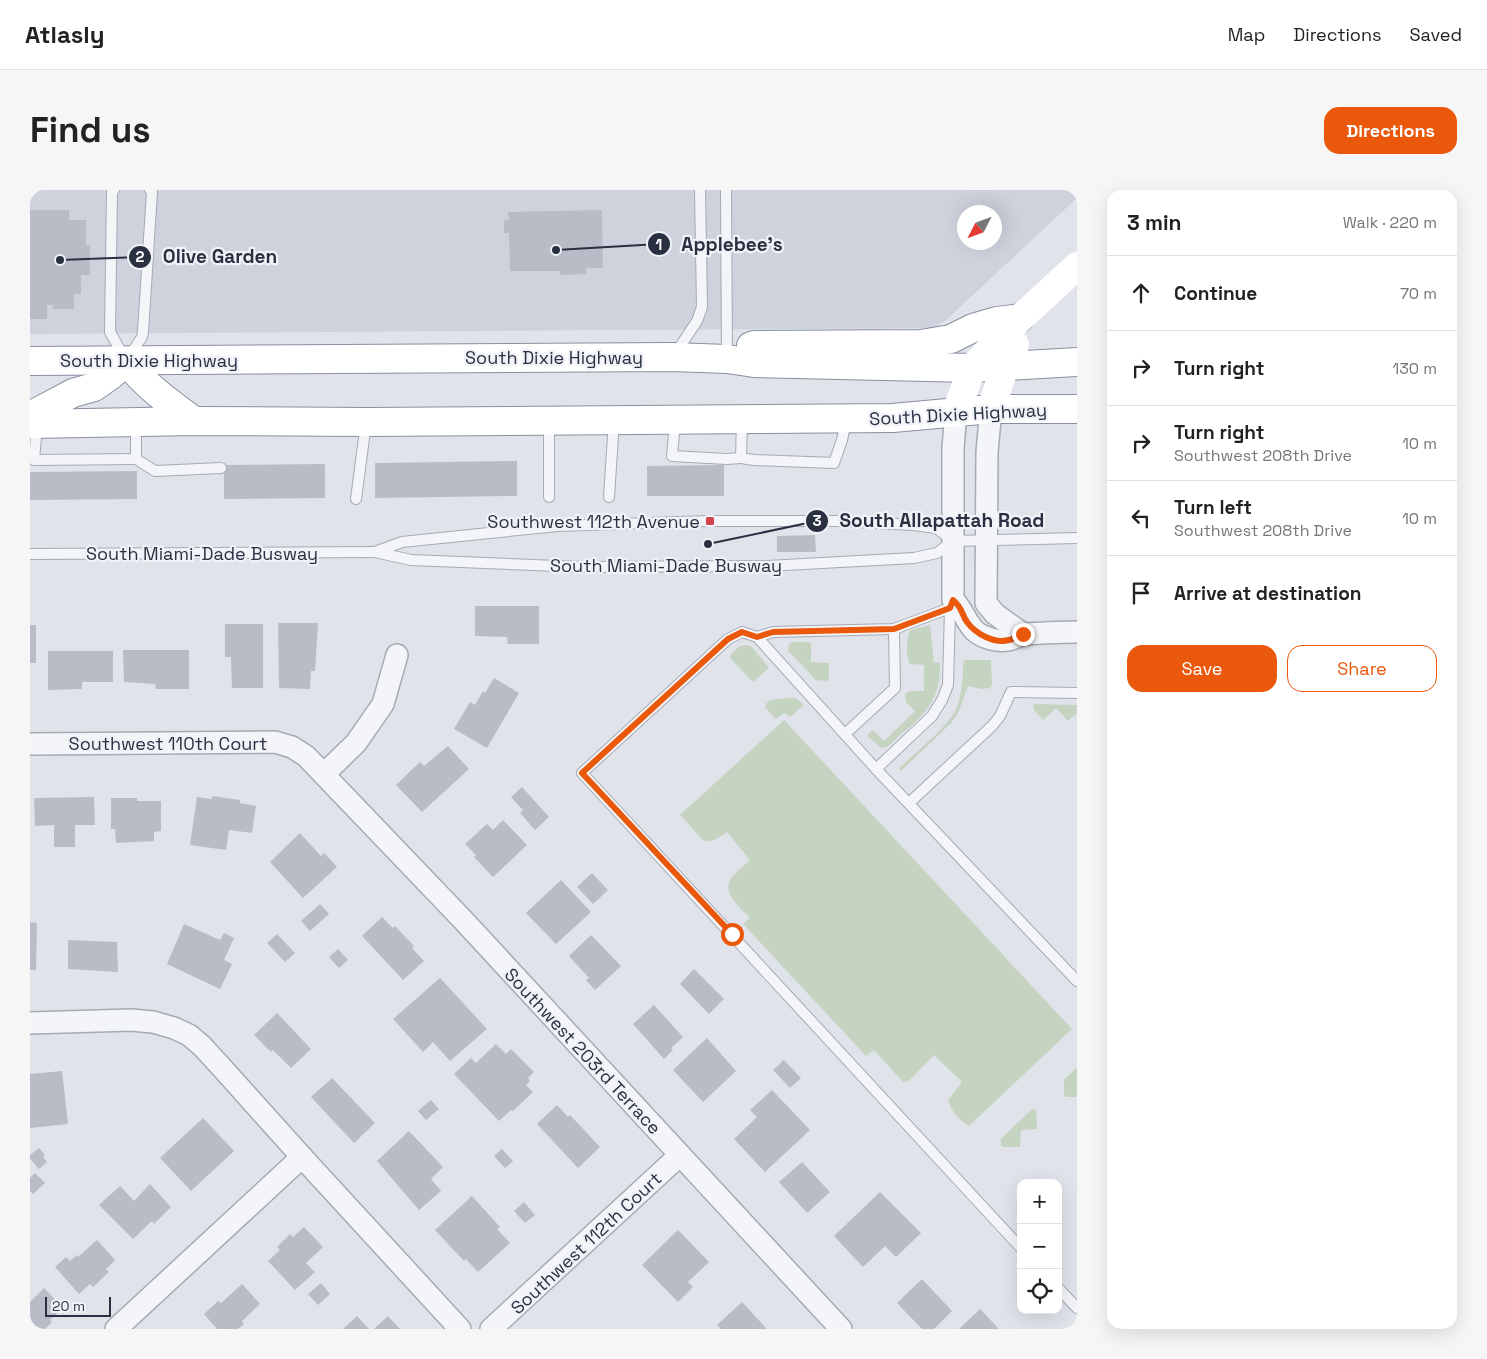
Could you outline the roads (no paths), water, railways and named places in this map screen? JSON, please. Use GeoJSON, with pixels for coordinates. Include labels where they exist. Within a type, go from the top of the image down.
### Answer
{"type":"FeatureCollection","features":[{"type":"Feature","properties":{"kind":"main road"},"geometry":{"type":"LineString","coordinates":[[956,412],[972,368],[1020,318],[1077,266]]}},
{"type":"Feature","properties":{"kind":"main road"},"geometry":{"type":"LineString","coordinates":[[991,409],[1005,366],[1023,326],[1044,297]]}},
{"type":"Feature","properties":{"kind":"main road"},"geometry":{"type":"LineString","coordinates":[[727,358],[754,345],[922,344],[951,339],[973,328],[997,321],[1020,318]]}},
{"type":"Feature","properties":{"kind":"main road","name":"South Dixie Highway"},"geometry":{"type":"LineString","coordinates":[[30,361],[673,357],[727,358],[754,363],[972,368],[1077,362]]}},
{"type":"Feature","properties":{"kind":"main road"},"geometry":{"type":"LineString","coordinates":[[32,421],[73,393],[94,387],[111,375],[126,360],[141,379],[160,396],[194,421]]}},
{"type":"Feature","properties":{"kind":"main road","name":"South Dixie Highway"},"geometry":{"type":"LineString","coordinates":[[32,421],[366,422],[846,419],[893,418],[991,409],[1077,408]]}},
{"type":"Feature","properties":{"kind":"street"},"geometry":{"type":"LineString","coordinates":[[991,409],[987,452],[988,540],[986,603],[995,614],[1023,634]]}},
{"type":"Feature","properties":{"kind":"street"},"geometry":{"type":"LineString","coordinates":[[956,412],[951,604],[961,606],[968,622],[980,634],[997,640],[1008,640],[1023,634],[1077,632]]}},
{"type":"Feature","properties":{"kind":"street"},"geometry":{"type":"LineString","coordinates":[[324,774],[356,743],[383,704],[397,655]]}},
{"type":"Feature","properties":{"kind":"street","name":"Southwest 110th Court"},"geometry":{"type":"LineString","coordinates":[[30,744],[275,742],[292,747],[306,756],[324,774]]}},
{"type":"Feature","properties":{"kind":"street","name":"Southwest 203rd Terrace"},"geometry":{"type":"LineString","coordinates":[[324,774],[470,928],[841,1329]]}},
{"type":"Feature","properties":{"kind":"street"},"geometry":{"type":"LineString","coordinates":[[30,1023],[131,1020],[153,1022],[189,1035],[202,1046],[460,1329]]}},
{"type":"Feature","properties":{"kind":"street","name":"Southwest 112th Court"},"geometry":{"type":"LineString","coordinates":[[491,1329],[680,1156]]}},
{"type":"Feature","properties":{"kind":"street"},"geometry":{"type":"LineString","coordinates":[[116,1329],[302,1157]]}},
{"type":"Feature","properties":{"kind":"lane"},"geometry":{"type":"LineString","coordinates":[[114,190],[112,192],[110,332],[126,360],[142,337],[143,332],[152,192],[150,190]]}},
{"type":"Feature","properties":{"kind":"lane"},"geometry":{"type":"LineString","coordinates":[[673,357],[697,321],[702,307],[700,190]]}},
{"type":"Feature","properties":{"kind":"lane"},"geometry":{"type":"LineString","coordinates":[[726,190],[727,358]]}},
{"type":"Feature","properties":{"kind":"lane"},"geometry":{"type":"LineString","coordinates":[[675,421],[672,456],[834,463],[842,440],[846,419]]}},
{"type":"Feature","properties":{"kind":"lane"},"geometry":{"type":"LineString","coordinates":[[741,458],[742,420]]}},
{"type":"Feature","properties":{"kind":"lane"},"geometry":{"type":"LineString","coordinates":[[32,421],[32,460],[136,458],[155,471],[221,468]]}},
{"type":"Feature","properties":{"kind":"lane"},"geometry":{"type":"LineString","coordinates":[[549,421],[549,497]]}},
{"type":"Feature","properties":{"kind":"lane"},"geometry":{"type":"LineString","coordinates":[[609,497],[614,421]]}},
{"type":"Feature","properties":{"kind":"lane"},"geometry":{"type":"LineString","coordinates":[[136,422],[136,458]]}},
{"type":"Feature","properties":{"kind":"lane"},"geometry":{"type":"LineString","coordinates":[[356,499],[366,422]]}},
{"type":"Feature","properties":{"kind":"lane","name":"South Miami-Dade Busway"},"geometry":{"type":"LineString","coordinates":[[30,554],[375,552],[411,560],[583,567],[767,566],[914,558],[937,553],[953,541],[936,528],[914,525],[836,521],[710,521],[557,526],[402,542],[375,552]]}},
{"type":"Feature","properties":{"kind":"lane"},"geometry":{"type":"LineString","coordinates":[[953,541],[1077,538]]}},
{"type":"Feature","properties":{"kind":"lane"},"geometry":{"type":"LineString","coordinates":[[757,637],[773,632],[894,629],[951,604],[948,685],[942,700],[932,716],[876,769]]}},
{"type":"Feature","properties":{"kind":"lane"},"geometry":{"type":"LineString","coordinates":[[845,734],[895,688],[894,629]]}},
{"type":"Feature","properties":{"kind":"lane"},"geometry":{"type":"LineString","coordinates":[[1017,1244],[582,773],[728,639],[742,632],[757,637],[876,769],[1076,978]]}},
{"type":"Feature","properties":{"kind":"lane"},"geometry":{"type":"LineString","coordinates":[[909,803],[992,726],[1000,716],[1012,692],[1077,693]]}},
{"type":"Feature","properties":{"kind":"lane"},"geometry":{"type":"LineString","coordinates":[[1062,1292],[1077,1308]]}},
{"type":"Feature","properties":{"kind":"place","name":"Applebee's"},"geometry":{"type":"Point","coordinates":[556,250]}},
{"type":"Feature","properties":{"kind":"place","name":"Olive Garden"},"geometry":{"type":"Point","coordinates":[60,260]}},
{"type":"Feature","properties":{"kind":"place","name":"Southwest 112th Avenue"},"geometry":{"type":"Point","coordinates":[710,521]}},
{"type":"Feature","properties":{"kind":"place","name":"South Allapattah Road"},"geometry":{"type":"Point","coordinates":[708,544]}}]}
